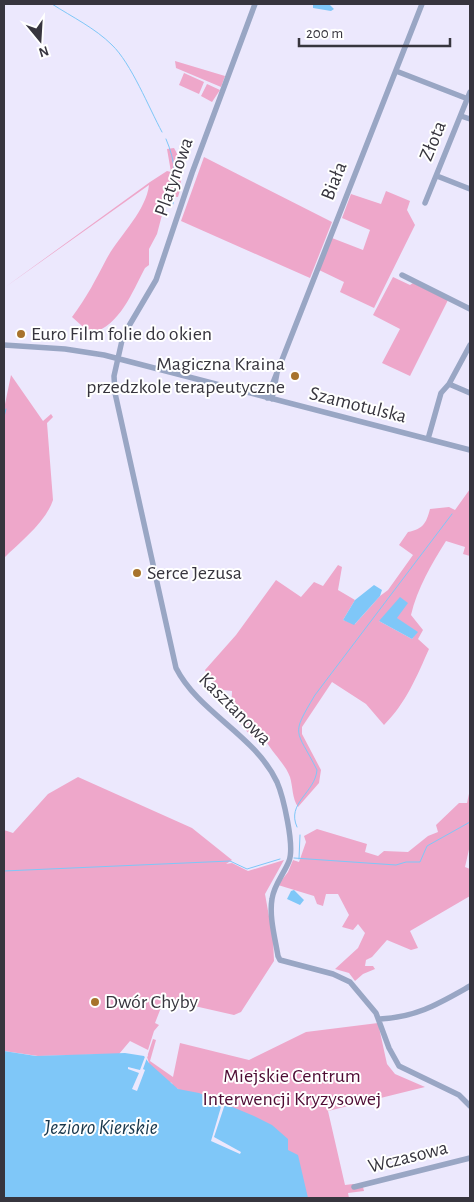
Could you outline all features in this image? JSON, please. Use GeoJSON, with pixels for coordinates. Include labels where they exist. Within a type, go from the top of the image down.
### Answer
{"type":"FeatureCollection","features":[{"type":"Feature","properties":{"kind":"street","name":"Platynowa"},"geometry":{"type":"LineString","coordinates":[[117,358],[126,329],[146,300],[156,280],[192,173],[256,4]]}},
{"type":"Feature","properties":{"kind":"street","name":"Biała"},"geometry":{"type":"LineString","coordinates":[[269,398],[277,371],[422,4]]}},
{"type":"Feature","properties":{"kind":"street"},"geometry":{"type":"LineString","coordinates":[[396,71],[468,99]]}},
{"type":"Feature","properties":{"kind":"street","name":"Złota"},"geometry":{"type":"LineString","coordinates":[[425,203],[470,92]]}},
{"type":"Feature","properties":{"kind":"street"},"geometry":{"type":"LineString","coordinates":[[461,116],[470,119]]}},
{"type":"Feature","properties":{"kind":"street"},"geometry":{"type":"LineString","coordinates":[[437,176],[470,189]]}},
{"type":"Feature","properties":{"kind":"street"},"geometry":{"type":"LineString","coordinates":[[402,275],[470,309]]}},
{"type":"Feature","properties":{"kind":"street","name":"Szamotulska"},"geometry":{"type":"LineString","coordinates":[[4,345],[65,349],[117,358],[470,450]]}},
{"type":"Feature","properties":{"kind":"street"},"geometry":{"type":"LineString","coordinates":[[428,439],[438,400],[470,345]]}},
{"type":"Feature","properties":{"kind":"street","name":"Kasztanowa"},"geometry":{"type":"LineString","coordinates":[[117,358],[114,376],[115,394],[173,660],[187,686],[263,760],[274,777],[281,795],[291,854],[275,886],[271,901],[280,960],[332,974],[345,980],[360,993],[380,1019]]}},
{"type":"Feature","properties":{"kind":"street"},"geometry":{"type":"LineString","coordinates":[[449,384],[470,393]]}},
{"type":"Feature","properties":{"kind":"street"},"geometry":{"type":"LineString","coordinates":[[470,986],[427,1010],[402,1017],[380,1019],[389,1048],[399,1066],[459,1095],[470,1106]]}},
{"type":"Feature","properties":{"kind":"street","name":"Wczasowa"},"geometry":{"type":"LineString","coordinates":[[354,1188],[470,1158]]}},
{"type":"Feature","properties":{"kind":"green space"},"geometry":{"type":"Polygon","coordinates":[[[175,61],[225,76],[221,87],[176,68],[175,61]]]}},
{"type":"Feature","properties":{"kind":"green space"},"geometry":{"type":"Polygon","coordinates":[[[184,73],[204,82],[199,94],[179,85],[184,73]]]}},
{"type":"Feature","properties":{"kind":"green space"},"geometry":{"type":"Polygon","coordinates":[[[207,84],[220,90],[212,102],[201,96],[207,84]]]}},
{"type":"Feature","properties":{"kind":"green space"},"geometry":{"type":"Polygon","coordinates":[[[174,148],[179,159],[181,172],[181,185],[178,197],[167,196],[157,234],[149,249],[149,265],[145,268],[130,298],[118,316],[110,323],[91,334],[72,317],[87,295],[112,249],[138,213],[147,195],[149,185],[4,288],[150,182],[167,171],[171,172],[167,149],[174,148]]]}},
{"type":"Feature","properties":{"kind":"green space"},"geometry":{"type":"Polygon","coordinates":[[[204,157],[332,222],[310,278],[181,221],[204,157]]]}},
{"type":"Feature","properties":{"kind":"green space"},"geometry":{"type":"Polygon","coordinates":[[[386,191],[410,201],[407,210],[415,225],[374,308],[340,292],[344,282],[319,270],[332,238],[363,250],[370,230],[342,218],[351,194],[381,204],[386,191]]]}},
{"type":"Feature","properties":{"kind":"green space"},"geometry":{"type":"Polygon","coordinates":[[[393,277],[410,285],[413,283],[448,300],[410,376],[382,363],[400,329],[373,315],[393,277]]]}},
{"type":"Feature","properties":{"kind":"green space"},"geometry":{"type":"Polygon","coordinates":[[[11,375],[43,421],[51,414],[53,417],[47,423],[53,500],[39,524],[4,558],[4,409],[11,375]]]}},
{"type":"Feature","properties":{"kind":"green space"},"geometry":{"type":"Polygon","coordinates":[[[470,489],[470,556],[463,554],[465,547],[446,541],[426,576],[411,615],[423,630],[418,639],[429,649],[410,689],[399,708],[384,725],[366,704],[332,682],[302,727],[302,734],[321,770],[319,783],[298,807],[290,777],[285,767],[264,737],[254,739],[231,714],[232,691],[215,689],[205,670],[236,635],[276,580],[301,597],[314,582],[323,586],[338,565],[342,567],[338,590],[355,600],[343,620],[355,624],[380,596],[388,590],[413,555],[399,545],[408,532],[423,525],[430,509],[449,507],[455,510],[470,489]],[[396,618],[379,621],[412,639],[417,632],[396,618]]]}},
{"type":"Feature","properties":{"kind":"green space"},"geometry":{"type":"Polygon","coordinates":[[[78,777],[192,828],[232,860],[226,864],[232,863],[248,871],[284,860],[265,894],[273,939],[274,961],[241,1012],[234,1015],[190,1005],[185,1005],[185,1007],[162,1005],[155,1023],[159,1025],[154,1031],[148,1050],[130,1041],[119,1054],[38,1056],[4,1051],[4,830],[13,833],[48,794],[78,777]]]}},
{"type":"Feature","properties":{"kind":"green space"},"geometry":{"type":"Polygon","coordinates":[[[470,789],[470,845],[465,867],[470,869],[470,896],[410,931],[418,948],[411,950],[387,940],[372,957],[366,960],[365,966],[373,966],[375,969],[363,974],[355,981],[349,973],[335,969],[358,948],[365,933],[358,924],[353,930],[342,927],[349,915],[338,894],[326,894],[323,906],[317,904],[314,896],[278,885],[288,872],[293,860],[299,862],[306,842],[304,836],[317,829],[367,844],[365,852],[378,856],[384,851],[408,852],[428,836],[438,832],[436,825],[459,803],[467,803],[470,789]]]}},
{"type":"Feature","properties":{"kind":"green space","name":"Miejskie Centrum Interwencji Kryzysowej"},"geometry":{"type":"Polygon","coordinates":[[[378,1023],[387,1064],[395,1074],[425,1087],[328,1111],[345,1185],[353,1184],[363,1187],[364,1191],[348,1193],[349,1198],[291,1198],[172,1083],[146,1073],[149,1063],[147,1057],[153,1039],[156,1040],[150,1061],[173,1077],[180,1043],[249,1060],[306,1032],[378,1023]]]}},
{"type":"Feature","properties":{"kind":"water"},"geometry":{"type":"Polygon","coordinates":[[[313,4],[329,4],[334,9],[331,11],[313,8],[313,4]]]}},
{"type":"Feature","properties":{"kind":"water"},"geometry":{"type":"Polygon","coordinates":[[[374,585],[382,590],[380,596],[354,625],[343,620],[355,600],[374,585]]]}},
{"type":"Feature","properties":{"kind":"water"},"geometry":{"type":"Polygon","coordinates":[[[400,597],[408,603],[397,618],[418,632],[412,639],[379,621],[400,597]]]}},
{"type":"Feature","properties":{"kind":"water"},"geometry":{"type":"Polygon","coordinates":[[[294,890],[304,900],[300,905],[287,899],[291,891],[294,890]]]}},
{"type":"Feature","properties":{"kind":"water","name":"Jezioro Kierskie"},"geometry":{"type":"Polygon","coordinates":[[[4,1051],[36,1056],[125,1053],[144,1056],[149,1063],[178,1089],[199,1093],[272,1125],[288,1139],[288,1150],[298,1155],[308,1198],[4,1198],[4,1051]]]}},
{"type":"Feature","properties":{"kind":"pier"},"geometry":{"type":"Polygon","coordinates":[[[146,1054],[148,1055],[143,1069],[145,1070],[137,1091],[132,1089],[139,1073],[128,1069],[128,1067],[140,1070],[146,1054]]]}},
{"type":"Feature","properties":{"kind":"pier"},"geometry":{"type":"Polygon","coordinates":[[[223,1100],[226,1101],[214,1137],[241,1152],[240,1154],[211,1141],[223,1100]]]}},
{"type":"Feature","properties":{"kind":"waterway"},"geometry":{"type":"LineString","coordinates":[[52,4],[98,33],[119,53],[133,74],[162,132]]}},
{"type":"Feature","properties":{"kind":"waterway"},"geometry":{"type":"LineString","coordinates":[[166,139],[172,155],[174,171],[173,204]]}},
{"type":"Feature","properties":{"kind":"waterway"},"geometry":{"type":"LineString","coordinates":[[4,417],[6,409]]}},
{"type":"Feature","properties":{"kind":"waterway"},"geometry":{"type":"LineString","coordinates":[[297,827],[295,811],[315,778],[317,770],[301,739],[299,726],[302,719],[315,695],[452,514]]}},
{"type":"Feature","properties":{"kind":"waterway"},"geometry":{"type":"LineString","coordinates":[[294,858],[396,865],[406,862],[420,862],[427,846],[470,822]]}},
{"type":"Feature","properties":{"kind":"waterway"},"geometry":{"type":"LineString","coordinates":[[299,859],[300,835]]}},
{"type":"Feature","properties":{"kind":"waterway"},"geometry":{"type":"LineString","coordinates":[[4,871],[230,861],[247,869],[280,859]]}},
{"type":"Feature","properties":{"kind":"place","name":"Euro Film folie do okien"},"geometry":{"type":"Point","coordinates":[21,334]}},
{"type":"Feature","properties":{"kind":"place","name":"Magiczna Kraina przedzkole terapeutyczne"},"geometry":{"type":"Point","coordinates":[295,376]}},
{"type":"Feature","properties":{"kind":"place","name":"Serce Jezusa"},"geometry":{"type":"Point","coordinates":[137,573]}},
{"type":"Feature","properties":{"kind":"place","name":"Dwór Chyby"},"geometry":{"type":"Point","coordinates":[95,1002]}}]}
